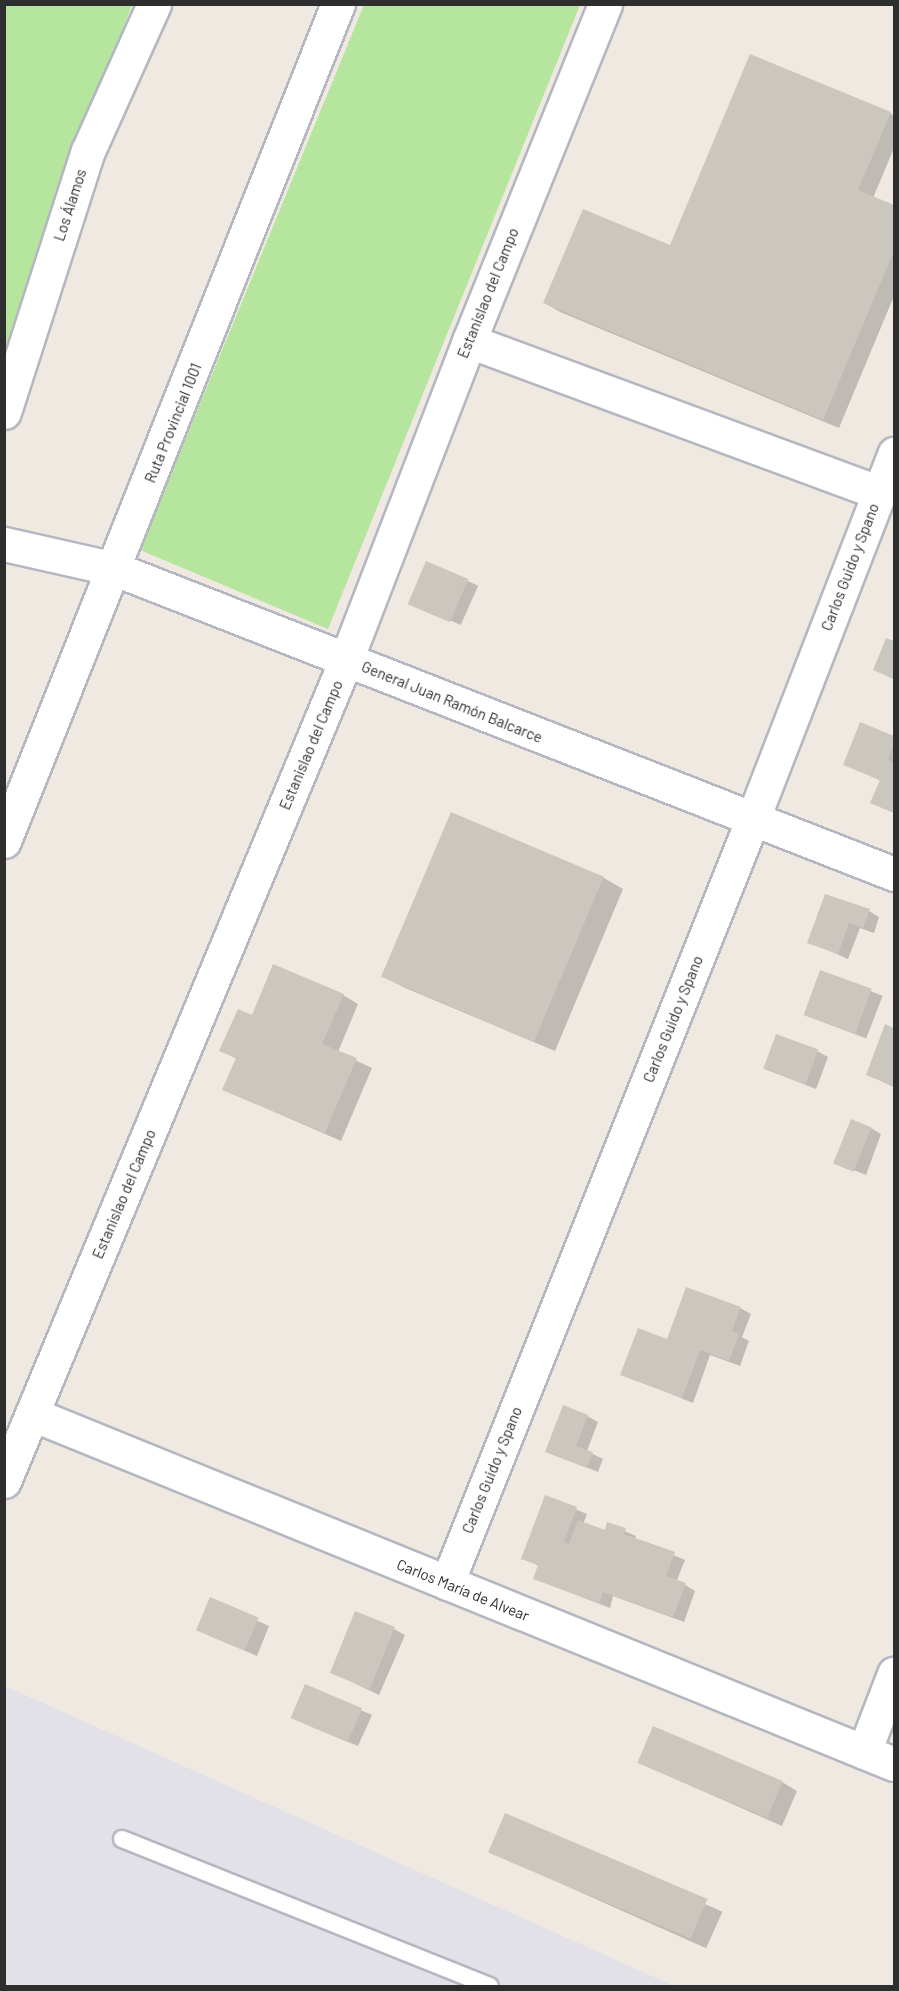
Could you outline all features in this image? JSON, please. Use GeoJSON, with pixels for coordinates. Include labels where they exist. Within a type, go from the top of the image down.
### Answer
{"type":"FeatureCollection","features":[{"type":"Feature","properties":{"kind":"street","name":"Los Álamos"},"geometry":{"type":"LineString","coordinates":[[4,412],[88,151],[154,4]]}},
{"type":"Feature","properties":{"kind":"street","name":"Ruta Provincial 1001"},"geometry":{"type":"LineString","coordinates":[[4,841],[115,569],[338,4]]}},
{"type":"Feature","properties":{"kind":"street","name":"Estanislao del Campo"},"geometry":{"type":"LineString","coordinates":[[4,1481],[346,660],[469,341],[605,4]]}},
{"type":"Feature","properties":{"kind":"street"},"geometry":{"type":"LineString","coordinates":[[469,341],[879,493]]}},
{"type":"Feature","properties":{"kind":"street","name":"Carlos Guido y Spano"},"geometry":{"type":"LineString","coordinates":[[447,1583],[752,821],[894,454]]}},
{"type":"Feature","properties":{"kind":"street","name":"General Juan Ramón Balcarce"},"geometry":{"type":"LineString","coordinates":[[4,544],[115,569],[752,821],[894,874]]}},
{"type":"Feature","properties":{"kind":"street","name":"Carlos María de Alvear"},"geometry":{"type":"LineString","coordinates":[[32,1414],[894,1764]]}},
{"type":"Feature","properties":{"kind":"street"},"geometry":{"type":"LineString","coordinates":[[864,1752],[894,1674]]}},
{"type":"Feature","properties":{"kind":"lane"},"geometry":{"type":"LineString","coordinates":[[123,1839],[489,1986]]}},
{"type":"Feature","properties":{"kind":"shaded area"},"geometry":{"type":"Polygon","coordinates":[[[5,1686],[674,1986],[5,1986],[5,1686]]]}},
{"type":"Feature","properties":{"kind":"green space"},"geometry":{"type":"Polygon","coordinates":[[[5,5],[132,5],[36,257],[5,369],[5,5]]]}},
{"type":"Feature","properties":{"kind":"green space"},"geometry":{"type":"Polygon","coordinates":[[[364,5],[580,5],[328,629],[140,550],[364,5]]]}},
{"type":"Feature","properties":{"kind":"building"},"geometry":{"type":"Polygon","coordinates":[[[750,54],[891,112],[858,190],[894,205],[894,251],[823,420],[543,303],[583,209],[670,245],[750,54]]]}},
{"type":"Feature","properties":{"kind":"building"},"geometry":{"type":"Polygon","coordinates":[[[426,561],[468,579],[450,622],[408,604],[426,561]]]}},
{"type":"Feature","properties":{"kind":"building"},"geometry":{"type":"Polygon","coordinates":[[[886,638],[894,641],[894,679],[873,670],[886,638]]]}},
{"type":"Feature","properties":{"kind":"building"},"geometry":{"type":"Polygon","coordinates":[[[860,722],[894,736],[888,760],[894,763],[894,813],[870,803],[880,780],[843,765],[860,722]]]}},
{"type":"Feature","properties":{"kind":"building"},"geometry":{"type":"Polygon","coordinates":[[[451,812],[604,877],[534,1042],[381,977],[451,812]]]}},
{"type":"Feature","properties":{"kind":"building"},"geometry":{"type":"Polygon","coordinates":[[[825,894],[870,909],[863,928],[849,923],[838,954],[807,943],[825,894]]]}},
{"type":"Feature","properties":{"kind":"building"},"geometry":{"type":"Polygon","coordinates":[[[273,964],[344,994],[322,1044],[357,1058],[325,1133],[222,1090],[236,1058],[219,1051],[238,1009],[252,1015],[273,964]]]}},
{"type":"Feature","properties":{"kind":"building"},"geometry":{"type":"Polygon","coordinates":[[[820,970],[872,989],[855,1034],[804,1015],[820,970]]]}},
{"type":"Feature","properties":{"kind":"building"},"geometry":{"type":"Polygon","coordinates":[[[885,1024],[894,1028],[894,1086],[866,1075],[885,1024]]]}},
{"type":"Feature","properties":{"kind":"building"},"geometry":{"type":"Polygon","coordinates":[[[776,1034],[818,1049],[806,1084],[763,1069],[776,1034]]]}},
{"type":"Feature","properties":{"kind":"building"},"geometry":{"type":"Polygon","coordinates":[[[851,1119],[871,1127],[853,1172],[833,1164],[851,1119]]]}},
{"type":"Feature","properties":{"kind":"building"},"geometry":{"type":"Polygon","coordinates":[[[686,1287],[741,1307],[732,1331],[739,1334],[729,1361],[700,1350],[682,1398],[620,1375],[638,1328],[667,1339],[686,1287]]]}},
{"type":"Feature","properties":{"kind":"building"},"geometry":{"type":"Polygon","coordinates":[[[563,1405],[588,1415],[576,1446],[593,1452],[587,1468],[545,1452],[563,1405]]]}},
{"type":"Feature","properties":{"kind":"building"},"geometry":{"type":"Polygon","coordinates":[[[545,1495],[577,1507],[564,1542],[569,1544],[578,1520],[605,1530],[607,1522],[626,1528],[624,1534],[675,1552],[666,1576],[686,1583],[673,1617],[603,1592],[599,1603],[533,1579],[538,1565],[521,1559],[545,1495]]]}},
{"type":"Feature","properties":{"kind":"building"},"geometry":{"type":"Polygon","coordinates":[[[210,1597],[259,1618],[245,1651],[196,1630],[210,1597]]]}},
{"type":"Feature","properties":{"kind":"building"},"geometry":{"type":"Polygon","coordinates":[[[355,1611],[395,1627],[370,1689],[330,1673],[355,1611]]]}},
{"type":"Feature","properties":{"kind":"building"},"geometry":{"type":"Polygon","coordinates":[[[305,1684],[362,1708],[348,1742],[291,1718],[305,1684]]]}},
{"type":"Feature","properties":{"kind":"building"},"geometry":{"type":"Polygon","coordinates":[[[653,1726],[783,1781],[767,1818],[637,1763],[653,1726]]]}},
{"type":"Feature","properties":{"kind":"building"},"geometry":{"type":"Polygon","coordinates":[[[505,1813],[708,1899],[691,1939],[488,1853],[505,1813]]]}}]}
